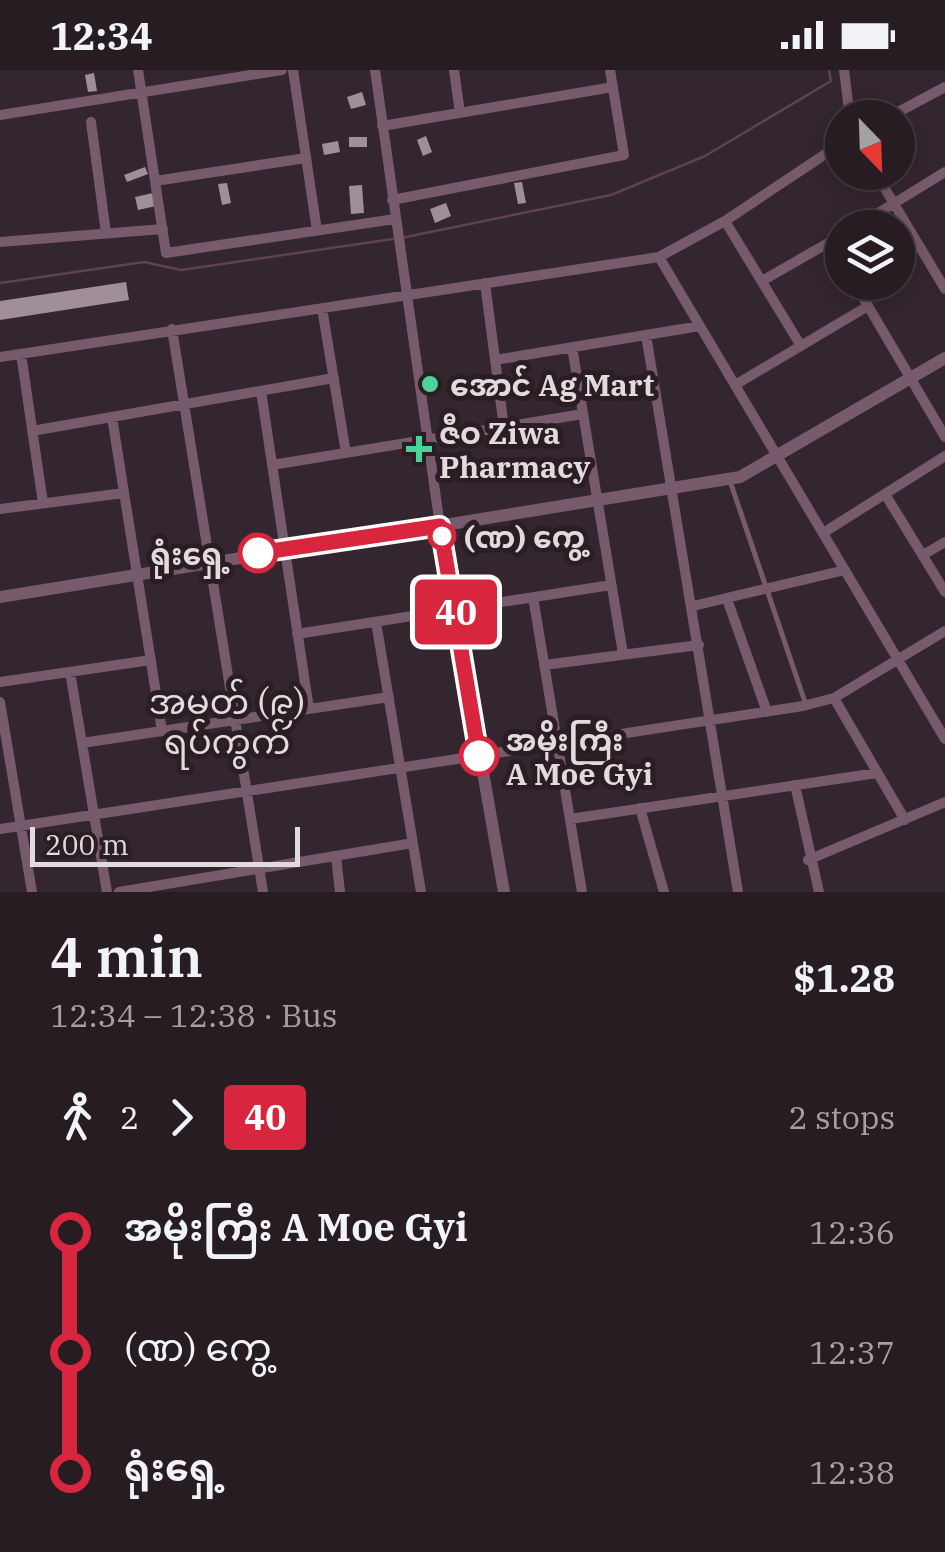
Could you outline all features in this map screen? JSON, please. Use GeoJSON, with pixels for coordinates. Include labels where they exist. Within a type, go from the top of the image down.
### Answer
{"type":"FeatureCollection","features":[{"type":"Feature","properties":{"kind":"street"},"geometry":{"type":"LineString","coordinates":[[138,70],[166,252],[395,220]]}},
{"type":"Feature","properties":{"kind":"street"},"geometry":{"type":"LineString","coordinates":[[0,115],[282,70]]}},
{"type":"Feature","properties":{"kind":"street"},"geometry":{"type":"LineString","coordinates":[[294,70],[317,231]]}},
{"type":"Feature","properties":{"kind":"street"},"geometry":{"type":"LineString","coordinates":[[375,70],[440,526],[504,892]]}},
{"type":"Feature","properties":{"kind":"street"},"geometry":{"type":"LineString","coordinates":[[454,70],[460,113]]}},
{"type":"Feature","properties":{"kind":"street"},"geometry":{"type":"LineString","coordinates":[[392,200],[624,155],[610,70]]}},
{"type":"Feature","properties":{"kind":"street"},"geometry":{"type":"LineString","coordinates":[[844,70],[848,100]]}},
{"type":"Feature","properties":{"kind":"street"},"geometry":{"type":"LineString","coordinates":[[382,126],[612,87]]}},
{"type":"Feature","properties":{"kind":"street"},"geometry":{"type":"LineString","coordinates":[[915,103],[945,87]]}},
{"type":"Feature","properties":{"kind":"street"},"geometry":{"type":"LineString","coordinates":[[92,122],[106,233]]}},
{"type":"Feature","properties":{"kind":"street"},"geometry":{"type":"LineString","coordinates":[[0,357],[659,256],[725,221],[825,154]]}},
{"type":"Feature","properties":{"kind":"street"},"geometry":{"type":"LineString","coordinates":[[155,181],[306,158]]}},
{"type":"Feature","properties":{"kind":"street"},"geometry":{"type":"LineString","coordinates":[[883,210],[945,172]]}},
{"type":"Feature","properties":{"kind":"street"},"geometry":{"type":"LineString","coordinates":[[885,190],[945,288]]}},
{"type":"Feature","properties":{"kind":"street"},"geometry":{"type":"LineString","coordinates":[[725,221],[801,346]]}},
{"type":"Feature","properties":{"kind":"street"},"geometry":{"type":"LineString","coordinates":[[0,242],[162,229]]}},
{"type":"Feature","properties":{"kind":"street"},"geometry":{"type":"LineString","coordinates":[[762,281],[825,245]]}},
{"type":"Feature","properties":{"kind":"street"},"geometry":{"type":"LineString","coordinates":[[659,256],[945,739]]}},
{"type":"Feature","properties":{"kind":"street"},"geometry":{"type":"LineString","coordinates":[[485,284],[504,428]]}},
{"type":"Feature","properties":{"kind":"street"},"geometry":{"type":"LineString","coordinates":[[864,300],[945,438]]}},
{"type":"Feature","properties":{"kind":"street"},"geometry":{"type":"LineString","coordinates":[[735,385],[868,306]]}},
{"type":"Feature","properties":{"kind":"street"},"geometry":{"type":"LineString","coordinates":[[322,308],[346,453]]}},
{"type":"Feature","properties":{"kind":"street"},"geometry":{"type":"LineString","coordinates":[[496,360],[700,326]]}},
{"type":"Feature","properties":{"kind":"street"},"geometry":{"type":"LineString","coordinates":[[172,330],[264,892]]}},
{"type":"Feature","properties":{"kind":"street"},"geometry":{"type":"LineString","coordinates":[[646,335],[738,892]]}},
{"type":"Feature","properties":{"kind":"street"},"geometry":{"type":"LineString","coordinates":[[572,347],[623,654]]}},
{"type":"Feature","properties":{"kind":"street"},"geometry":{"type":"LineString","coordinates":[[21,354],[43,503]]}},
{"type":"Feature","properties":{"kind":"street"},"geometry":{"type":"LineString","coordinates":[[0,597],[729,479],[777,456],[945,358]]}},
{"type":"Feature","properties":{"kind":"street"},"geometry":{"type":"LineString","coordinates":[[32,431],[334,378]]}},
{"type":"Feature","properties":{"kind":"street"},"geometry":{"type":"LineString","coordinates":[[261,391],[308,709]]}},
{"type":"Feature","properties":{"kind":"street"},"geometry":{"type":"LineString","coordinates":[[272,465],[584,414]]}},
{"type":"Feature","properties":{"kind":"street"},"geometry":{"type":"LineString","coordinates":[[112,417],[162,732]]}},
{"type":"Feature","properties":{"kind":"street"},"geometry":{"type":"LineString","coordinates":[[822,532],[945,456]]}},
{"type":"Feature","properties":{"kind":"street"},"geometry":{"type":"LineString","coordinates":[[0,509],[124,493]]}},
{"type":"Feature","properties":{"kind":"street"},"geometry":{"type":"LineString","coordinates":[[885,494],[945,592]]}},
{"type":"Feature","properties":{"kind":"street"},"geometry":{"type":"LineString","coordinates":[[923,555],[945,542]]}},
{"type":"Feature","properties":{"kind":"street"},"geometry":{"type":"LineString","coordinates":[[692,606],[845,570]]}},
{"type":"Feature","properties":{"kind":"street"},"geometry":{"type":"LineString","coordinates":[[297,634],[612,585]]}},
{"type":"Feature","properties":{"kind":"street"},"geometry":{"type":"LineString","coordinates":[[533,597],[582,892]]}},
{"type":"Feature","properties":{"kind":"street"},"geometry":{"type":"LineString","coordinates":[[727,599],[767,712]]}},
{"type":"Feature","properties":{"kind":"street"},"geometry":{"type":"LineString","coordinates":[[376,622],[421,892]]}},
{"type":"Feature","properties":{"kind":"street"},"geometry":{"type":"LineString","coordinates":[[0,829],[806,705],[834,698],[945,631]]}},
{"type":"Feature","properties":{"kind":"street"},"geometry":{"type":"LineString","coordinates":[[544,664],[699,645]]}},
{"type":"Feature","properties":{"kind":"street"},"geometry":{"type":"LineString","coordinates":[[0,682],[151,660]]}},
{"type":"Feature","properties":{"kind":"street"},"geometry":{"type":"LineString","coordinates":[[70,672],[107,892]]}},
{"type":"Feature","properties":{"kind":"street"},"geometry":{"type":"LineString","coordinates":[[82,744],[389,697]]}},
{"type":"Feature","properties":{"kind":"street"},"geometry":{"type":"LineString","coordinates":[[834,698],[905,820]]}},
{"type":"Feature","properties":{"kind":"street"},"geometry":{"type":"LineString","coordinates":[[0,702],[32,892]]}},
{"type":"Feature","properties":{"kind":"street"},"geometry":{"type":"LineString","coordinates":[[570,819],[876,773]]}},
{"type":"Feature","properties":{"kind":"street"},"geometry":{"type":"LineString","coordinates":[[795,785],[808,860],[819,892]]}},
{"type":"Feature","properties":{"kind":"street"},"geometry":{"type":"LineString","coordinates":[[808,860],[945,802]]}},
{"type":"Feature","properties":{"kind":"street"},"geometry":{"type":"LineString","coordinates":[[640,808],[664,892]]}},
{"type":"Feature","properties":{"kind":"street"},"geometry":{"type":"LineString","coordinates":[[119,892],[185,886],[260,868],[413,842]]}},
{"type":"Feature","properties":{"kind":"street"},"geometry":{"type":"LineString","coordinates":[[336,856],[340,892]]}},
{"type":"Feature","properties":{"kind":"lane"},"geometry":{"type":"LineString","coordinates":[[729,479],[806,705]]}},
{"type":"Feature","properties":{"kind":"building"},"geometry":{"type":"Polygon","coordinates":[[[94,73],[97,91],[88,92],[85,75],[94,73]]]}},
{"type":"Feature","properties":{"kind":"building"},"geometry":{"type":"Polygon","coordinates":[[[362,92],[366,105],[351,109],[347,97],[362,92]]]}},
{"type":"Feature","properties":{"kind":"building"},"geometry":{"type":"Polygon","coordinates":[[[426,136],[432,152],[423,156],[417,140],[426,136]]]}},
{"type":"Feature","properties":{"kind":"building"},"geometry":{"type":"Polygon","coordinates":[[[349,137],[367,137],[367,147],[349,147],[349,137]]]}},
{"type":"Feature","properties":{"kind":"building"},"geometry":{"type":"Polygon","coordinates":[[[338,141],[340,152],[324,155],[322,144],[338,141]]]}},
{"type":"Feature","properties":{"kind":"building"},"geometry":{"type":"Polygon","coordinates":[[[145,167],[148,174],[127,182],[124,175],[145,167]]]}},
{"type":"Feature","properties":{"kind":"building"},"geometry":{"type":"Polygon","coordinates":[[[522,182],[526,203],[518,204],[514,183],[522,182]]]}},
{"type":"Feature","properties":{"kind":"building"},"geometry":{"type":"Polygon","coordinates":[[[227,183],[231,203],[222,205],[218,184],[227,183]]]}},
{"type":"Feature","properties":{"kind":"building"},"geometry":{"type":"Polygon","coordinates":[[[362,185],[364,213],[351,214],[349,186],[362,185]]]}},
{"type":"Feature","properties":{"kind":"building"},"geometry":{"type":"Polygon","coordinates":[[[153,193],[156,206],[138,210],[135,197],[153,193]]]}},
{"type":"Feature","properties":{"kind":"building"},"geometry":{"type":"Polygon","coordinates":[[[446,203],[451,216],[435,223],[430,209],[446,203]]]}},
{"type":"Feature","properties":{"kind":"building"},"geometry":{"type":"Polygon","coordinates":[[[126,282],[129,300],[0,320],[0,301],[126,282]]]}},
{"type":"Feature","properties":{"kind":"waterway"},"geometry":{"type":"LineString","coordinates":[[401,238],[611,195],[705,156],[831,81],[829,70]]}},
{"type":"Feature","properties":{"kind":"waterway"},"geometry":{"type":"LineString","coordinates":[[0,283],[144,262],[181,270],[393,239]]}},
{"type":"Feature","properties":{"kind":"bus line","name":"40"},"geometry":{"type":"LineString","coordinates":[[258,553],[440,526],[479,756]]}},
{"type":"Feature","properties":{"kind":"place","name":"အောင် Ag Mart"},"geometry":{"type":"Point","coordinates":[430,384]}},
{"type":"Feature","properties":{"kind":"place","name":"ဇီဝ Ziwa Pharmacy"},"geometry":{"type":"Point","coordinates":[419,449]}},
{"type":"Feature","properties":{"kind":"place","name":"(ဏ) ကွေ့"},"geometry":{"type":"Point","coordinates":[442,536]}},
{"type":"Feature","properties":{"kind":"place","name":"ရုံးရှေ့"},"geometry":{"type":"Point","coordinates":[258,553]}},
{"type":"Feature","properties":{"kind":"place","name":"အမိုးကြီး A Moe Gyi"},"geometry":{"type":"Point","coordinates":[479,756]}},
{"type":"Feature","properties":{"kind":"district","name":"အမှတ် (၉) ရပ်ကွက်"},"geometry":{"type":"Point","coordinates":[227,721]}}]}
